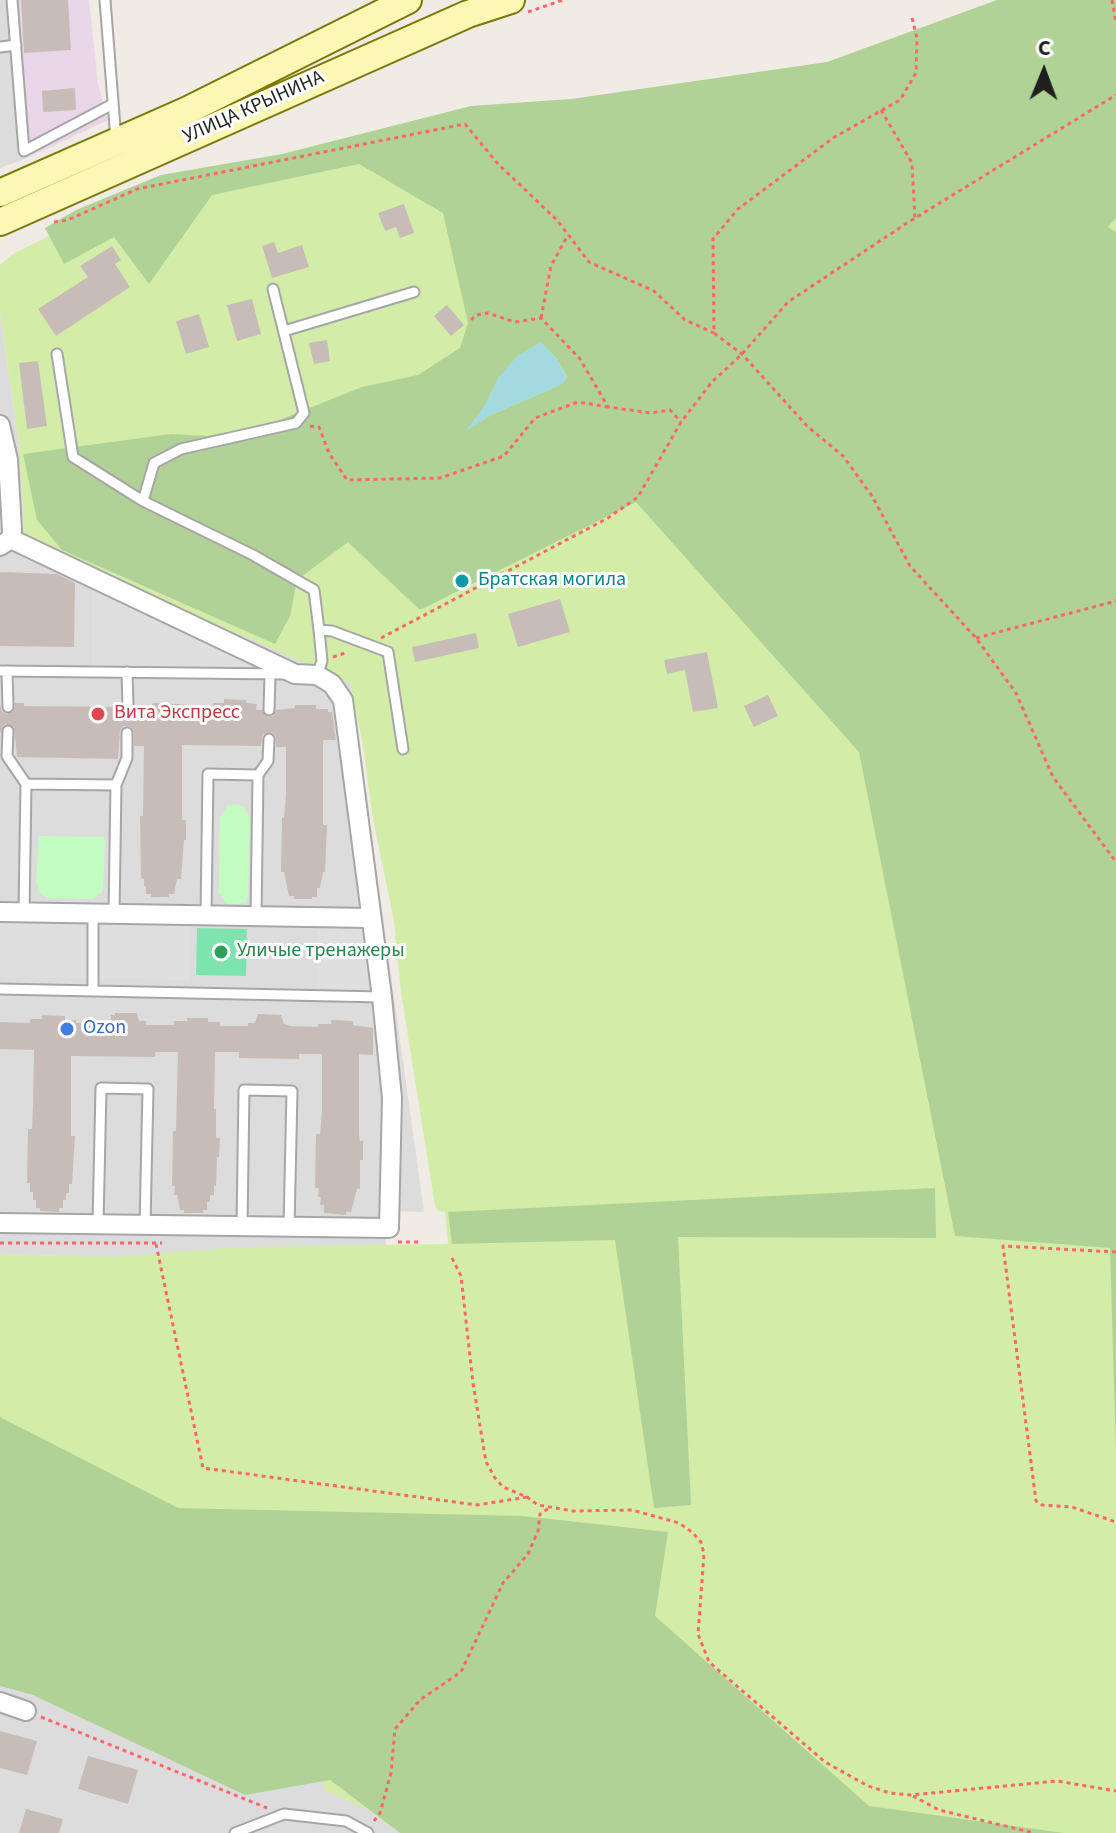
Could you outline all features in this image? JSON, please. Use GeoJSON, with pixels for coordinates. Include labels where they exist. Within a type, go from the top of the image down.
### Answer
{"type":"FeatureCollection","features":[{"type":"Feature","properties":{"kind":"main road","name":"УЛИЦА КРЫНИНА"},"geometry":{"type":"LineString","coordinates":[[0,193],[188,110],[408,0]]}},
{"type":"Feature","properties":{"kind":"main road","name":"УЛИЦА КРЫНИНА"},"geometry":{"type":"LineString","coordinates":[[0,222],[454,20],[511,0]]}},
{"type":"Feature","properties":{"kind":"street"},"geometry":{"type":"LineString","coordinates":[[0,425],[8,460],[5,543],[295,674],[320,668],[343,700],[382,997],[392,1098],[389,1228],[0,1223]]}},
{"type":"Feature","properties":{"kind":"street"},"geometry":{"type":"LineString","coordinates":[[0,912],[370,918]]}},
{"type":"Feature","properties":{"kind":"street"},"geometry":{"type":"LineString","coordinates":[[0,1702],[26,1711]]}},
{"type":"Feature","properties":{"kind":"lane"},"geometry":{"type":"LineString","coordinates":[[12,0],[24,151],[111,105]]}},
{"type":"Feature","properties":{"kind":"lane"},"geometry":{"type":"LineString","coordinates":[[105,0],[116,142]]}},
{"type":"Feature","properties":{"kind":"lane"},"geometry":{"type":"LineString","coordinates":[[0,47],[16,45]]}},
{"type":"Feature","properties":{"kind":"lane"},"geometry":{"type":"LineString","coordinates":[[143,501],[154,463],[181,449],[296,423],[304,413],[273,289]]}},
{"type":"Feature","properties":{"kind":"lane"},"geometry":{"type":"LineString","coordinates":[[284,331],[414,292]]}},
{"type":"Feature","properties":{"kind":"lane"},"geometry":{"type":"LineString","coordinates":[[57,354],[73,457],[143,501],[253,555],[314,590],[320,668]]}},
{"type":"Feature","properties":{"kind":"lane"},"geometry":{"type":"LineString","coordinates":[[319,630],[332,631],[388,652],[403,749]]}},
{"type":"Feature","properties":{"kind":"lane"},"geometry":{"type":"LineString","coordinates":[[8,707],[4,671],[295,674]]}},
{"type":"Feature","properties":{"kind":"lane"},"geometry":{"type":"LineString","coordinates":[[127,672],[128,706]]}},
{"type":"Feature","properties":{"kind":"lane"},"geometry":{"type":"LineString","coordinates":[[269,710],[270,674]]}},
{"type":"Feature","properties":{"kind":"lane"},"geometry":{"type":"LineString","coordinates":[[8,731],[7,756],[26,784],[24,912]]}},
{"type":"Feature","properties":{"kind":"lane"},"geometry":{"type":"LineString","coordinates":[[114,914],[116,785],[127,758],[127,733]]}},
{"type":"Feature","properties":{"kind":"lane"},"geometry":{"type":"LineString","coordinates":[[256,916],[258,775],[268,761],[269,739]]}},
{"type":"Feature","properties":{"kind":"lane"},"geometry":{"type":"LineString","coordinates":[[206,915],[208,774],[258,775]]}},
{"type":"Feature","properties":{"kind":"lane"},"geometry":{"type":"LineString","coordinates":[[26,784],[116,785]]}},
{"type":"Feature","properties":{"kind":"lane"},"geometry":{"type":"LineString","coordinates":[[93,913],[93,991]]}},
{"type":"Feature","properties":{"kind":"lane"},"geometry":{"type":"LineString","coordinates":[[0,989],[382,997]]}},
{"type":"Feature","properties":{"kind":"lane"},"geometry":{"type":"LineString","coordinates":[[98,1224],[101,1088],[148,1089],[145,1225]]}},
{"type":"Feature","properties":{"kind":"lane"},"geometry":{"type":"LineString","coordinates":[[242,1226],[244,1090],[292,1091],[289,1227]]}},
{"type":"Feature","properties":{"kind":"lane"},"geometry":{"type":"LineString","coordinates":[[235,1833],[284,1814],[346,1821],[367,1833]]}},
{"type":"Feature","properties":{"kind":"path"},"geometry":{"type":"LineString","coordinates":[[1112,0],[1116,22]]}},
{"type":"Feature","properties":{"kind":"path"},"geometry":{"type":"LineString","coordinates":[[714,333],[713,239],[738,209],[833,138],[900,100],[916,73],[917,38],[912,18]]}},
{"type":"Feature","properties":{"kind":"path"},"geometry":{"type":"LineString","coordinates":[[320,668],[608,518],[638,497],[681,422],[712,382],[742,354],[788,302],[915,218],[1116,95]]}},
{"type":"Feature","properties":{"kind":"path"},"geometry":{"type":"LineString","coordinates":[[881,110],[912,163],[915,218]]}},
{"type":"Feature","properties":{"kind":"path"},"geometry":{"type":"LineString","coordinates":[[46,224],[68,220],[137,189],[465,124],[498,164],[536,198],[589,262],[654,291],[685,320],[714,333],[742,354],[807,426],[843,456],[872,496],[910,566],[976,638],[1016,693],[1053,777],[1116,862]]}},
{"type":"Feature","properties":{"kind":"path"},"geometry":{"type":"LineString","coordinates":[[541,318],[551,266],[568,235]]}},
{"type":"Feature","properties":{"kind":"path"},"geometry":{"type":"LineString","coordinates":[[471,320],[476,315],[488,313],[515,322],[541,318]]}},
{"type":"Feature","properties":{"kind":"path"},"geometry":{"type":"LineString","coordinates":[[541,318],[580,359],[608,407]]}},
{"type":"Feature","properties":{"kind":"path"},"geometry":{"type":"LineString","coordinates":[[296,423],[319,427],[329,453],[347,480],[440,478],[504,456],[535,418],[578,402],[651,413],[670,410],[681,422]]}},
{"type":"Feature","properties":{"kind":"path"},"geometry":{"type":"LineString","coordinates":[[976,638],[1116,601]]}},
{"type":"Feature","properties":{"kind":"path"},"geometry":{"type":"LineString","coordinates":[[156,1244],[203,1468],[477,1505],[527,1497]]}},
{"type":"Feature","properties":{"kind":"path"},"geometry":{"type":"LineString","coordinates":[[1116,1252],[1003,1246],[1036,1501],[1042,1505],[1072,1507],[1116,1522]]}},
{"type":"Feature","properties":{"kind":"path"},"geometry":{"type":"LineString","coordinates":[[452,1258],[461,1276],[486,1462],[503,1487],[549,1508],[593,1512],[632,1510],[679,1523],[692,1532],[701,1542],[704,1554],[698,1634],[709,1662],[825,1762],[868,1786],[890,1793],[911,1795],[1057,1781],[1116,1791]]}},
{"type":"Feature","properties":{"kind":"path"},"geometry":{"type":"LineString","coordinates":[[367,1833],[380,1813],[391,1773],[395,1729],[420,1700],[461,1672],[503,1583],[528,1554],[538,1531],[540,1514],[549,1508]]}},
{"type":"Feature","properties":{"kind":"path"},"geometry":{"type":"LineString","coordinates":[[26,1711],[284,1814]]}},
{"type":"Feature","properties":{"kind":"path"},"geometry":{"type":"LineString","coordinates":[[911,1795],[939,1810],[1034,1833]]}},
{"type":"Feature","properties":{"kind":"shaded area"},"geometry":{"type":"Polygon","coordinates":[[[0,0],[17,0],[27,158],[0,168],[0,0]]]}},
{"type":"Feature","properties":{"kind":"shaded area"},"geometry":{"type":"Polygon","coordinates":[[[17,0],[89,0],[98,84],[108,120],[27,158],[17,0]]]}},
{"type":"Feature","properties":{"kind":"shaded area"},"geometry":{"type":"Polygon","coordinates":[[[0,313],[19,443],[25,540],[350,682],[424,1212],[386,1211],[386,1266],[0,1254],[0,313]]]}},
{"type":"Feature","properties":{"kind":"shaded area"},"geometry":{"type":"Polygon","coordinates":[[[92,584],[271,669],[92,666],[92,584]]]}},
{"type":"Feature","properties":{"kind":"shaded area"},"geometry":{"type":"Polygon","coordinates":[[[0,918],[191,921],[190,980],[0,977],[0,918]]]}},
{"type":"Feature","properties":{"kind":"shaded area"},"geometry":{"type":"Polygon","coordinates":[[[319,921],[373,923],[382,990],[317,988],[319,921]]]}},
{"type":"Feature","properties":{"kind":"shaded area"},"geometry":{"type":"Polygon","coordinates":[[[0,1686],[330,1779],[400,1833],[0,1833],[0,1686]]]}},
{"type":"Feature","properties":{"kind":"green space"},"geometry":{"type":"Polygon","coordinates":[[[997,0],[1116,0],[1116,218],[1108,227],[1116,232],[1116,1450],[1110,1248],[955,1236],[859,752],[636,502],[420,610],[348,542],[297,580],[290,616],[275,644],[62,550],[37,520],[23,454],[171,434],[207,436],[267,425],[362,387],[418,375],[460,348],[468,323],[443,213],[359,164],[212,195],[149,284],[114,237],[64,264],[45,228],[76,210],[161,175],[282,154],[471,106],[571,99],[827,62],[997,0]],[[541,343],[499,377],[468,429],[491,415],[560,385],[567,377],[557,359],[541,343]]]}},
{"type":"Feature","properties":{"kind":"green space"},"geometry":{"type":"Polygon","coordinates":[[[1116,0],[1116,1833],[420,1833],[324,1790],[324,1780],[0,1599],[0,1254],[112,1257],[241,1247],[448,1244],[445,1212],[438,1211],[435,1206],[401,992],[394,921],[350,683],[25,540],[19,443],[0,313],[0,265],[13,254],[111,205],[614,109],[1116,0]]]}},
{"type":"Feature","properties":{"kind":"green space"},"geometry":{"type":"Polygon","coordinates":[[[228,805],[244,807],[250,818],[248,897],[245,903],[227,904],[219,893],[220,817],[228,805]]]}},
{"type":"Feature","properties":{"kind":"green space"},"geometry":{"type":"Polygon","coordinates":[[[39,836],[105,837],[103,891],[93,899],[47,898],[41,894],[36,881],[39,836]]]}},
{"type":"Feature","properties":{"kind":"green space","name":"Уличые тренажеры"},"geometry":{"type":"Polygon","coordinates":[[[197,928],[247,929],[246,976],[196,975],[197,928]]]}},
{"type":"Feature","properties":{"kind":"green space"},"geometry":{"type":"Polygon","coordinates":[[[935,1188],[936,1238],[678,1237],[691,1505],[654,1508],[615,1240],[452,1244],[448,1212],[935,1188]]]}},
{"type":"Feature","properties":{"kind":"green space"},"geometry":{"type":"Polygon","coordinates":[[[0,1417],[178,1508],[523,1516],[668,1532],[655,1616],[869,1806],[1064,1833],[400,1833],[330,1780],[245,1795],[33,1695],[0,1686],[0,1417]]]}},
{"type":"Feature","properties":{"kind":"water"},"geometry":{"type":"Polygon","coordinates":[[[541,342],[557,359],[567,378],[560,385],[491,415],[466,431],[485,405],[499,377],[517,356],[541,342]]]}},
{"type":"Feature","properties":{"kind":"building"},"geometry":{"type":"Polygon","coordinates":[[[21,0],[68,0],[71,50],[24,53],[21,0]]]}},
{"type":"Feature","properties":{"kind":"building"},"geometry":{"type":"Polygon","coordinates":[[[75,88],[76,110],[43,112],[42,91],[75,88]]]}},
{"type":"Feature","properties":{"kind":"building"},"geometry":{"type":"Polygon","coordinates":[[[404,204],[414,233],[400,238],[396,227],[385,231],[378,213],[404,204]]]}},
{"type":"Feature","properties":{"kind":"building"},"geometry":{"type":"Polygon","coordinates":[[[274,242],[278,253],[302,245],[309,267],[272,278],[262,246],[274,242]]]}},
{"type":"Feature","properties":{"kind":"building"},"geometry":{"type":"Polygon","coordinates":[[[112,246],[121,260],[115,264],[130,287],[56,336],[38,309],[88,277],[80,266],[112,246]]]}},
{"type":"Feature","properties":{"kind":"building"},"geometry":{"type":"Polygon","coordinates":[[[252,299],[261,334],[237,341],[227,305],[252,299]]]}},
{"type":"Feature","properties":{"kind":"building"},"geometry":{"type":"Polygon","coordinates":[[[447,305],[464,325],[451,336],[434,316],[447,305]]]}},
{"type":"Feature","properties":{"kind":"building"},"geometry":{"type":"Polygon","coordinates":[[[199,314],[209,347],[186,354],[176,321],[199,314]]]}},
{"type":"Feature","properties":{"kind":"building"},"geometry":{"type":"Polygon","coordinates":[[[327,340],[330,361],[314,364],[309,343],[327,340]]]}},
{"type":"Feature","properties":{"kind":"building"},"geometry":{"type":"Polygon","coordinates":[[[38,361],[47,426],[27,429],[19,363],[38,361]]]}},
{"type":"Feature","properties":{"kind":"building"},"geometry":{"type":"Polygon","coordinates":[[[0,572],[57,574],[75,583],[74,647],[0,646],[0,572]]]}},
{"type":"Feature","properties":{"kind":"building"},"geometry":{"type":"Polygon","coordinates":[[[560,599],[570,632],[518,647],[508,614],[560,599]]]}},
{"type":"Feature","properties":{"kind":"building"},"geometry":{"type":"Polygon","coordinates":[[[476,633],[479,648],[415,662],[412,647],[476,633]]]}},
{"type":"Feature","properties":{"kind":"building"},"geometry":{"type":"Polygon","coordinates":[[[707,652],[718,708],[693,712],[685,670],[667,674],[664,660],[707,652]]]}},
{"type":"Feature","properties":{"kind":"building"},"geometry":{"type":"Polygon","coordinates":[[[768,695],[778,716],[754,727],[744,706],[768,695]]]}},
{"type":"Feature","properties":{"kind":"building"},"geometry":{"type":"Polygon","coordinates":[[[224,699],[257,704],[256,710],[262,710],[268,717],[273,716],[276,710],[295,708],[295,705],[316,705],[316,709],[332,712],[336,740],[323,740],[323,825],[327,825],[325,872],[320,888],[317,888],[317,897],[294,899],[294,896],[289,896],[284,872],[281,872],[286,747],[276,747],[276,736],[272,732],[263,734],[261,746],[182,745],[182,820],[186,820],[186,840],[181,879],[177,879],[174,894],[169,894],[169,897],[146,894],[144,879],[141,878],[140,816],[143,816],[144,746],[134,746],[131,727],[124,726],[120,730],[118,759],[17,757],[14,727],[5,724],[0,733],[0,705],[2,712],[7,714],[14,711],[15,703],[24,703],[24,706],[113,707],[113,704],[120,704],[122,711],[129,713],[135,705],[153,703],[187,705],[187,709],[213,709],[213,703],[224,703],[224,699]]]}},
{"type":"Feature","properties":{"kind":"building"},"geometry":{"type":"Polygon","coordinates":[[[137,1013],[139,1021],[146,1021],[146,1025],[174,1025],[174,1021],[187,1021],[187,1018],[208,1018],[208,1022],[220,1022],[220,1026],[248,1026],[248,1023],[255,1023],[258,1014],[281,1015],[284,1024],[291,1026],[318,1027],[318,1024],[331,1024],[331,1020],[353,1021],[353,1025],[373,1028],[373,1055],[359,1054],[359,1134],[360,1141],[363,1141],[363,1160],[360,1160],[360,1189],[357,1189],[351,1212],[346,1212],[346,1215],[324,1213],[324,1205],[320,1205],[321,1197],[318,1197],[319,1188],[315,1188],[316,1134],[320,1134],[322,1111],[322,1054],[299,1054],[299,1059],[239,1058],[239,1052],[215,1052],[214,1109],[216,1138],[220,1138],[216,1186],[214,1195],[210,1195],[210,1202],[207,1202],[207,1210],[203,1213],[184,1213],[180,1210],[177,1195],[174,1195],[175,1186],[172,1186],[178,1052],[155,1052],[155,1057],[71,1056],[71,1136],[75,1136],[72,1184],[69,1184],[69,1193],[66,1193],[66,1200],[63,1200],[63,1208],[59,1208],[59,1212],[36,1208],[30,1183],[27,1183],[34,1050],[0,1049],[0,1022],[30,1023],[30,1019],[42,1019],[42,1015],[65,1016],[65,1020],[76,1020],[76,1023],[103,1023],[111,1021],[111,1015],[137,1013]]]}},
{"type":"Feature","properties":{"kind":"building"},"geometry":{"type":"Polygon","coordinates":[[[0,1731],[37,1741],[27,1775],[0,1768],[0,1731]]]}},
{"type":"Feature","properties":{"kind":"building"},"geometry":{"type":"Polygon","coordinates":[[[88,1756],[138,1770],[128,1804],[78,1789],[88,1756]]]}},
{"type":"Feature","properties":{"kind":"building"},"geometry":{"type":"Polygon","coordinates":[[[26,1809],[63,1819],[59,1833],[19,1833],[26,1809]]]}},
{"type":"Feature","properties":{"kind":"place","name":"Братская могила"},"geometry":{"type":"Point","coordinates":[462,581]}},
{"type":"Feature","properties":{"kind":"place","name":"Вита Экспресс"},"geometry":{"type":"Point","coordinates":[98,714]}},
{"type":"Feature","properties":{"kind":"place","name":"Уличые тренажеры"},"geometry":{"type":"Point","coordinates":[221,952]}},
{"type":"Feature","properties":{"kind":"place","name":"Ozon"},"geometry":{"type":"Point","coordinates":[67,1029]}}]}
